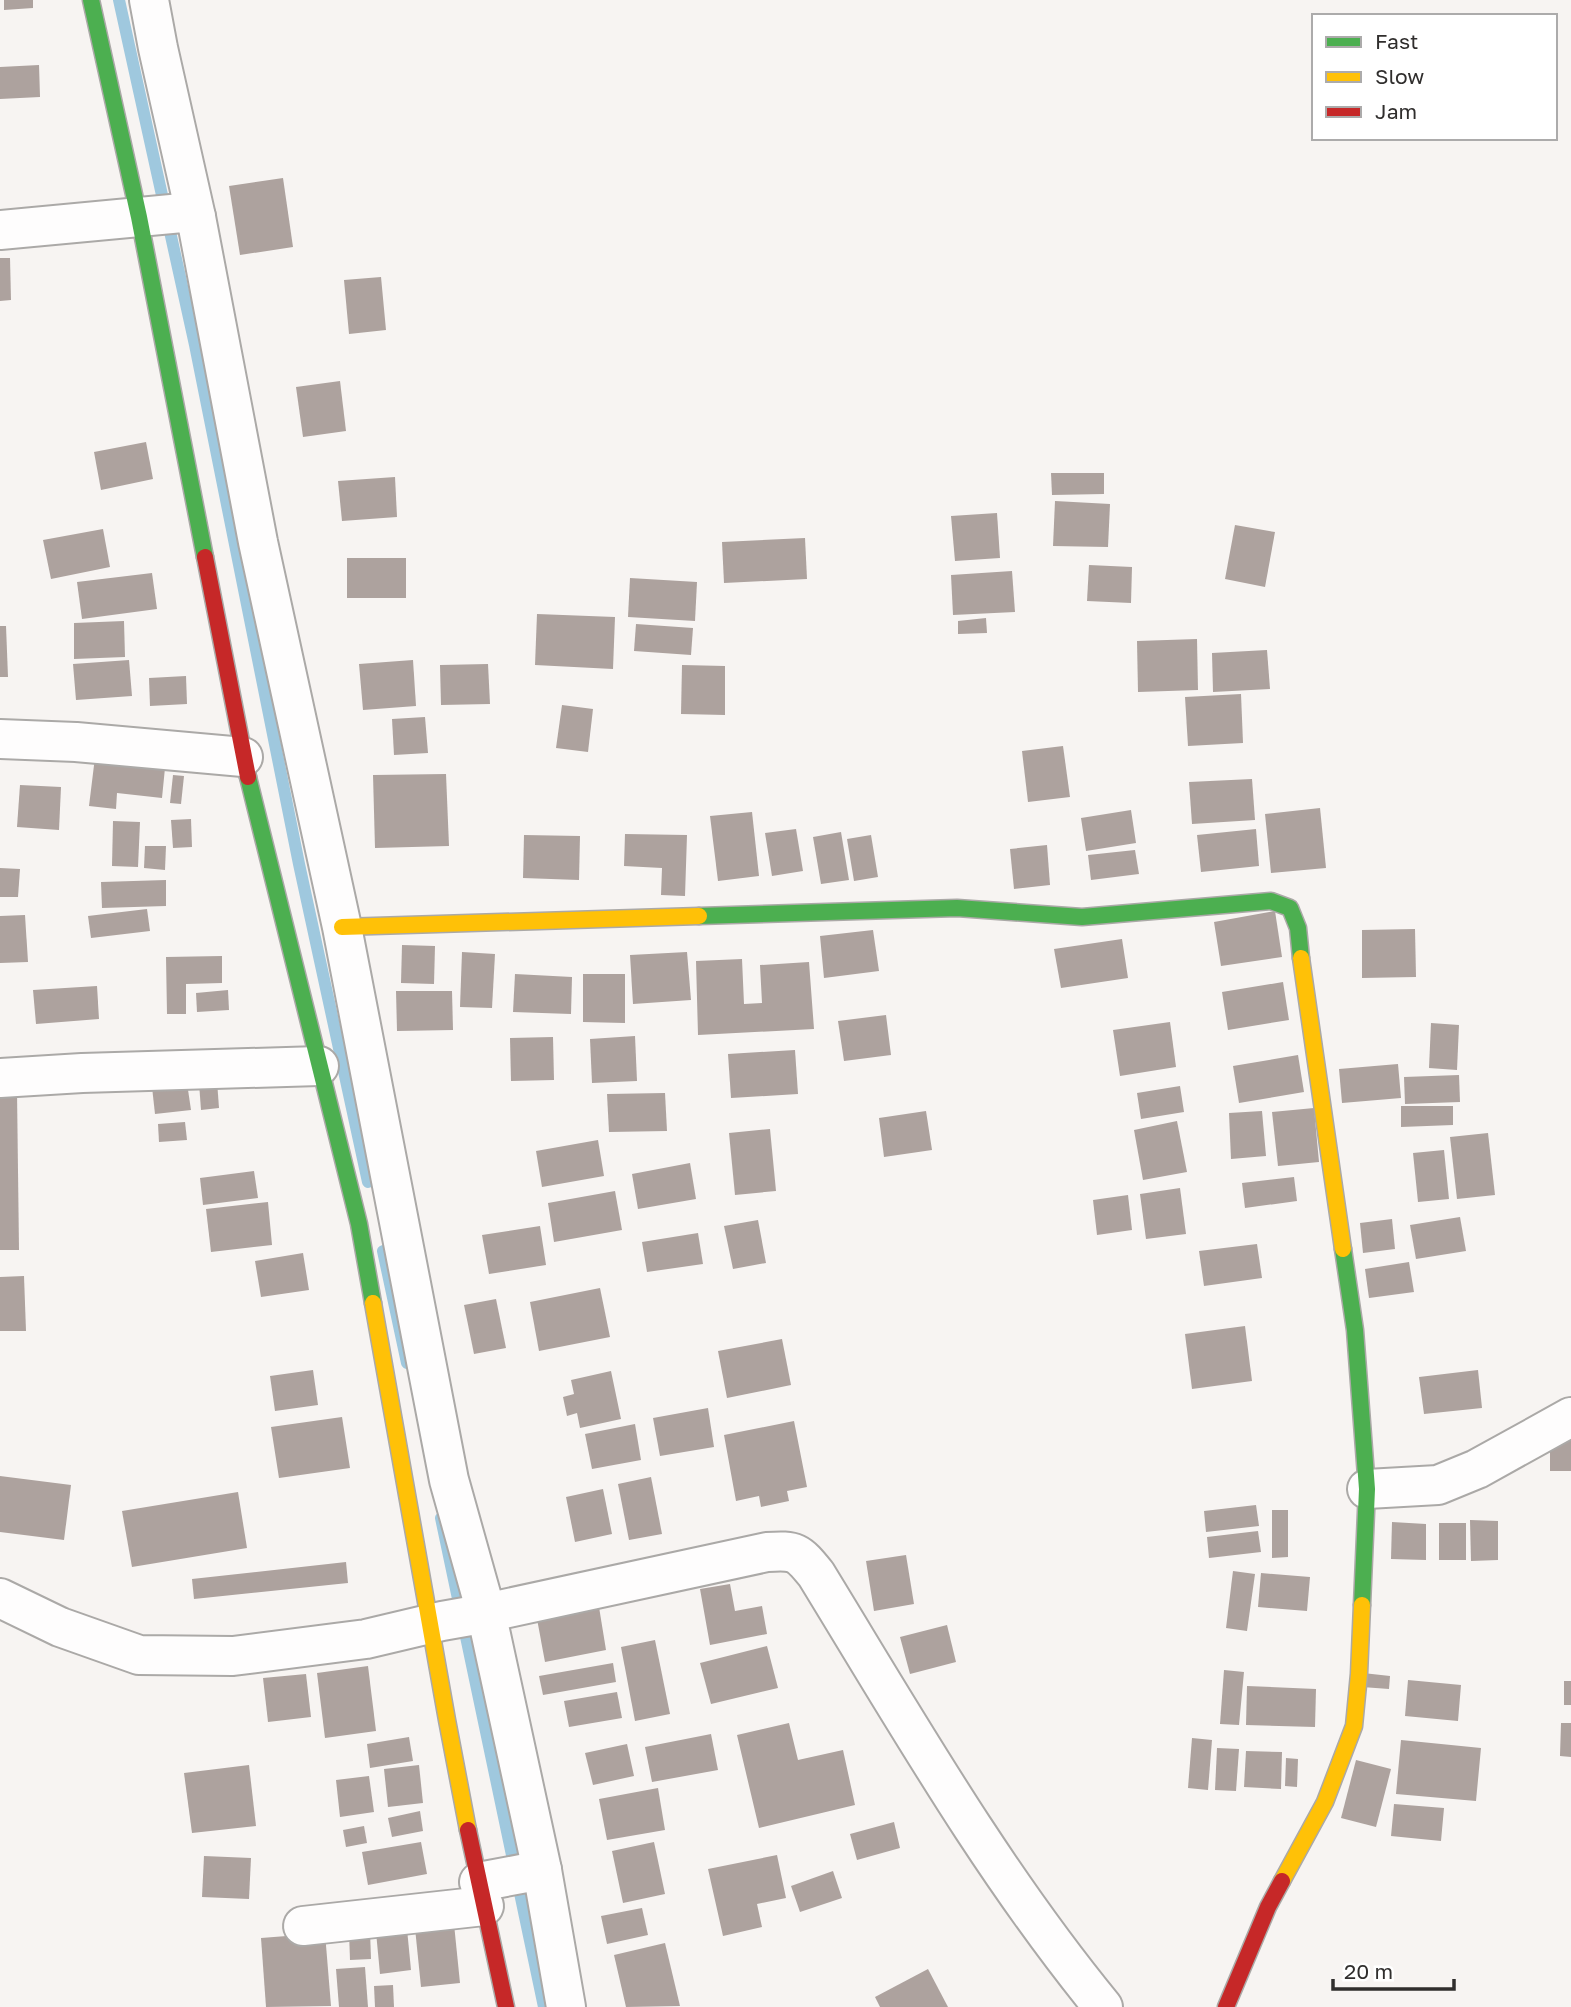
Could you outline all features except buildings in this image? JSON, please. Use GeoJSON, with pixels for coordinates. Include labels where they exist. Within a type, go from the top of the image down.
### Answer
{"type":"FeatureCollection","features":[{"type":"Feature","properties":{"kind":"street"},"geometry":{"type":"LineString","coordinates":[[91,0],[140,216],[243,757],[459,1618],[537,1870],[566,2007]]}},
{"type":"Feature","properties":{"kind":"street"},"geometry":{"type":"LineString","coordinates":[[149,0],[189,215],[342,927],[449,1480],[459,1618],[438,1673],[485,1889],[506,2007]]}},
{"type":"Feature","properties":{"kind":"street"},"geometry":{"type":"LineString","coordinates":[[0,230],[140,216],[189,215]]}},
{"type":"Feature","properties":{"kind":"street"},"geometry":{"type":"LineString","coordinates":[[0,738],[243,757]]}},
{"type":"Feature","properties":{"kind":"street"},"geometry":{"type":"LineString","coordinates":[[342,927],[957,908],[1082,917],[1271,901],[1290,908],[1298,928],[1355,1330],[1367,1489],[1359,1674],[1354,1726],[1325,1802],[1268,1908],[1226,2007]]}},
{"type":"Feature","properties":{"kind":"street"},"geometry":{"type":"LineString","coordinates":[[0,1078],[319,1066]]}},
{"type":"Feature","properties":{"kind":"street"},"geometry":{"type":"LineString","coordinates":[[1367,1489],[1438,1485],[1477,1469],[1571,1417]]}},
{"type":"Feature","properties":{"kind":"street"},"geometry":{"type":"LineString","coordinates":[[0,1598],[60,1627],[139,1654],[233,1656],[366,1639],[768,1552],[785,1551],[800,1555],[816,1574],[961,1811],[1073,1970],[1103,2007]]}},
{"type":"Feature","properties":{"kind":"street"},"geometry":{"type":"LineString","coordinates":[[303,1926],[485,1889],[537,1870]]}},
{"type":"Feature","properties":{"kind":"waterway"},"geometry":{"type":"LineString","coordinates":[[119,0],[195,345],[299,864],[368,1182]]}},
{"type":"Feature","properties":{"kind":"waterway"},"geometry":{"type":"LineString","coordinates":[[383,1251],[407,1363]]}},
{"type":"Feature","properties":{"kind":"waterway"},"geometry":{"type":"LineString","coordinates":[[441,1518],[544,2007]]}},
{"type":"Feature","properties":{"kind":"traffic: fast"},"geometry":{"type":"LineString","coordinates":[[91,0],[139,217],[205,557]]}},
{"type":"Feature","properties":{"kind":"traffic: fast"},"geometry":{"type":"LineString","coordinates":[[248,777],[359,1224],[373,1303]]}},
{"type":"Feature","properties":{"kind":"traffic: fast"},"geometry":{"type":"LineString","coordinates":[[699,916],[957,908],[1082,917],[1271,901],[1290,908],[1298,928],[1301,958]]}},
{"type":"Feature","properties":{"kind":"traffic: fast"},"geometry":{"type":"LineString","coordinates":[[1343,1249],[1355,1330],[1367,1489],[1362,1605]]}},
{"type":"Feature","properties":{"kind":"traffic: slow"},"geometry":{"type":"LineString","coordinates":[[342,927],[699,916]]}},
{"type":"Feature","properties":{"kind":"traffic: slow"},"geometry":{"type":"LineString","coordinates":[[1301,958],[1343,1249]]}},
{"type":"Feature","properties":{"kind":"traffic: slow"},"geometry":{"type":"LineString","coordinates":[[373,1303],[468,1830]]}},
{"type":"Feature","properties":{"kind":"traffic: slow"},"geometry":{"type":"LineString","coordinates":[[1282,1881],[1325,1802],[1354,1726],[1362,1605]]}},
{"type":"Feature","properties":{"kind":"traffic: jam"},"geometry":{"type":"LineString","coordinates":[[205,557],[248,777]]}},
{"type":"Feature","properties":{"kind":"traffic: jam"},"geometry":{"type":"LineString","coordinates":[[468,1830],[506,2007]]}},
{"type":"Feature","properties":{"kind":"traffic: jam"},"geometry":{"type":"LineString","coordinates":[[1226,2007],[1268,1907],[1282,1881]]}}]}
